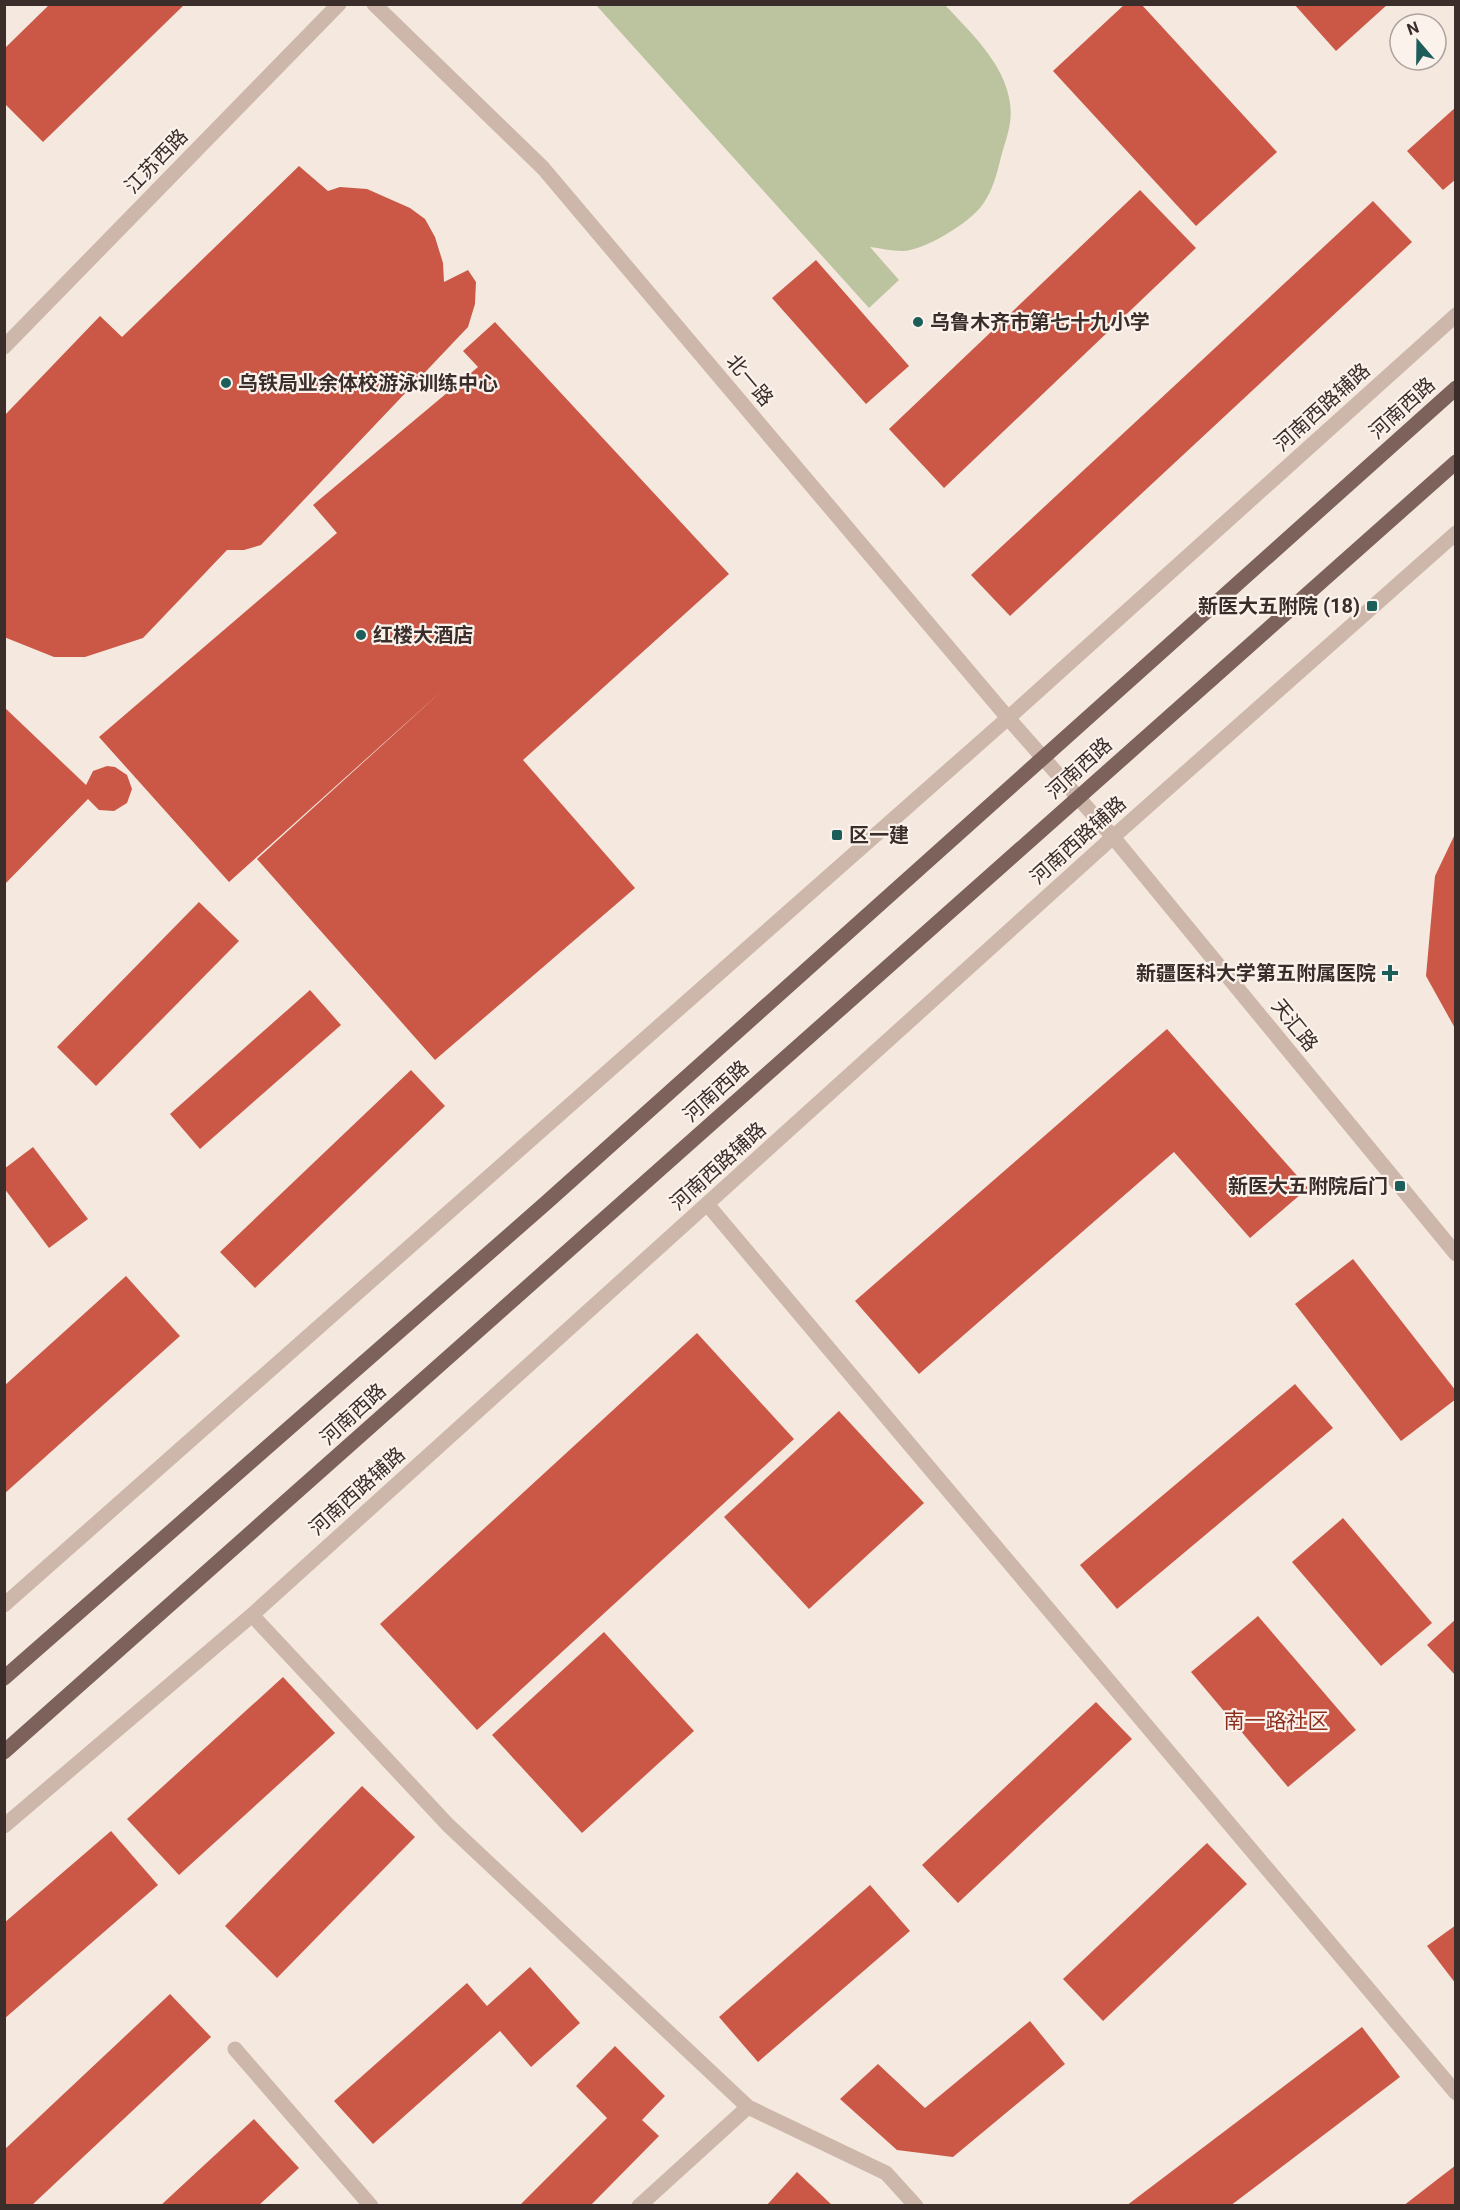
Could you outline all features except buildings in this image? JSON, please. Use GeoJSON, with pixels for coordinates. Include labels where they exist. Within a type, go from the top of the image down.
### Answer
{"type":"FeatureCollection","features":[{"type":"Feature","properties":{"kind":"main road","name":"河南西路"},"geometry":{"type":"LineString","coordinates":[[4,1678],[547,1202],[1455,388]]}},
{"type":"Feature","properties":{"kind":"main road","name":"河南西路"},"geometry":{"type":"LineString","coordinates":[[4,1752],[1455,462]]}},
{"type":"Feature","properties":{"kind":"street","name":"江苏西路"},"geometry":{"type":"LineString","coordinates":[[4,347],[339,4]]}},
{"type":"Feature","properties":{"kind":"street","name":"北一路"},"geometry":{"type":"LineString","coordinates":[[374,4],[543,168],[1008,718],[1078,796]]}},
{"type":"Feature","properties":{"kind":"street","name":"河南西路辅路"},"geometry":{"type":"LineString","coordinates":[[4,1605],[1008,718],[1455,315]]}},
{"type":"Feature","properties":{"kind":"street","name":"河南西路辅路"},"geometry":{"type":"LineString","coordinates":[[4,1826],[252,1615],[1113,837],[1455,532]]}},
{"type":"Feature","properties":{"kind":"street","name":"天汇路"},"geometry":{"type":"LineString","coordinates":[[1078,796],[1455,1254]]}},
{"type":"Feature","properties":{"kind":"street"},"geometry":{"type":"LineString","coordinates":[[707,1204],[1455,2093]]}},
{"type":"Feature","properties":{"kind":"street"},"geometry":{"type":"LineString","coordinates":[[252,1615],[448,1825],[748,2107],[886,2173],[916,2205]]}},
{"type":"Feature","properties":{"kind":"street"},"geometry":{"type":"LineString","coordinates":[[235,2049],[372,2205]]}},
{"type":"Feature","properties":{"kind":"street"},"geometry":{"type":"LineString","coordinates":[[639,2205],[748,2107]]}},
{"type":"Feature","properties":{"kind":"green space"},"geometry":{"type":"Polygon","coordinates":[[[596,5],[945,5],[994,62],[1007,89],[1011,110],[1010,124],[989,193],[983,204],[968,219],[934,241],[902,251],[870,247],[899,280],[869,308],[596,5]]]}},
{"type":"Feature","properties":{"kind":"place","name":"乌鲁木齐市第七十九小学"},"geometry":{"type":"Point","coordinates":[918,322]}},
{"type":"Feature","properties":{"kind":"place","name":"乌铁局业余体校游泳训练中心"},"geometry":{"type":"Point","coordinates":[226,383]}},
{"type":"Feature","properties":{"kind":"place","name":"新医大五附院 (18)"},"geometry":{"type":"Point","coordinates":[1372,606]}},
{"type":"Feature","properties":{"kind":"place","name":"红楼大酒店"},"geometry":{"type":"Point","coordinates":[361,635]}},
{"type":"Feature","properties":{"kind":"place","name":"区一建"},"geometry":{"type":"Point","coordinates":[837,835]}},
{"type":"Feature","properties":{"kind":"place","name":"新疆医科大学第五附属医院"},"geometry":{"type":"Point","coordinates":[1390,973]}},
{"type":"Feature","properties":{"kind":"place","name":"新医大五附院后门"},"geometry":{"type":"Point","coordinates":[1400,1186]}},
{"type":"Feature","properties":{"kind":"district","name":"南一路社区"},"geometry":{"type":"Point","coordinates":[1276,1721]}}]}
